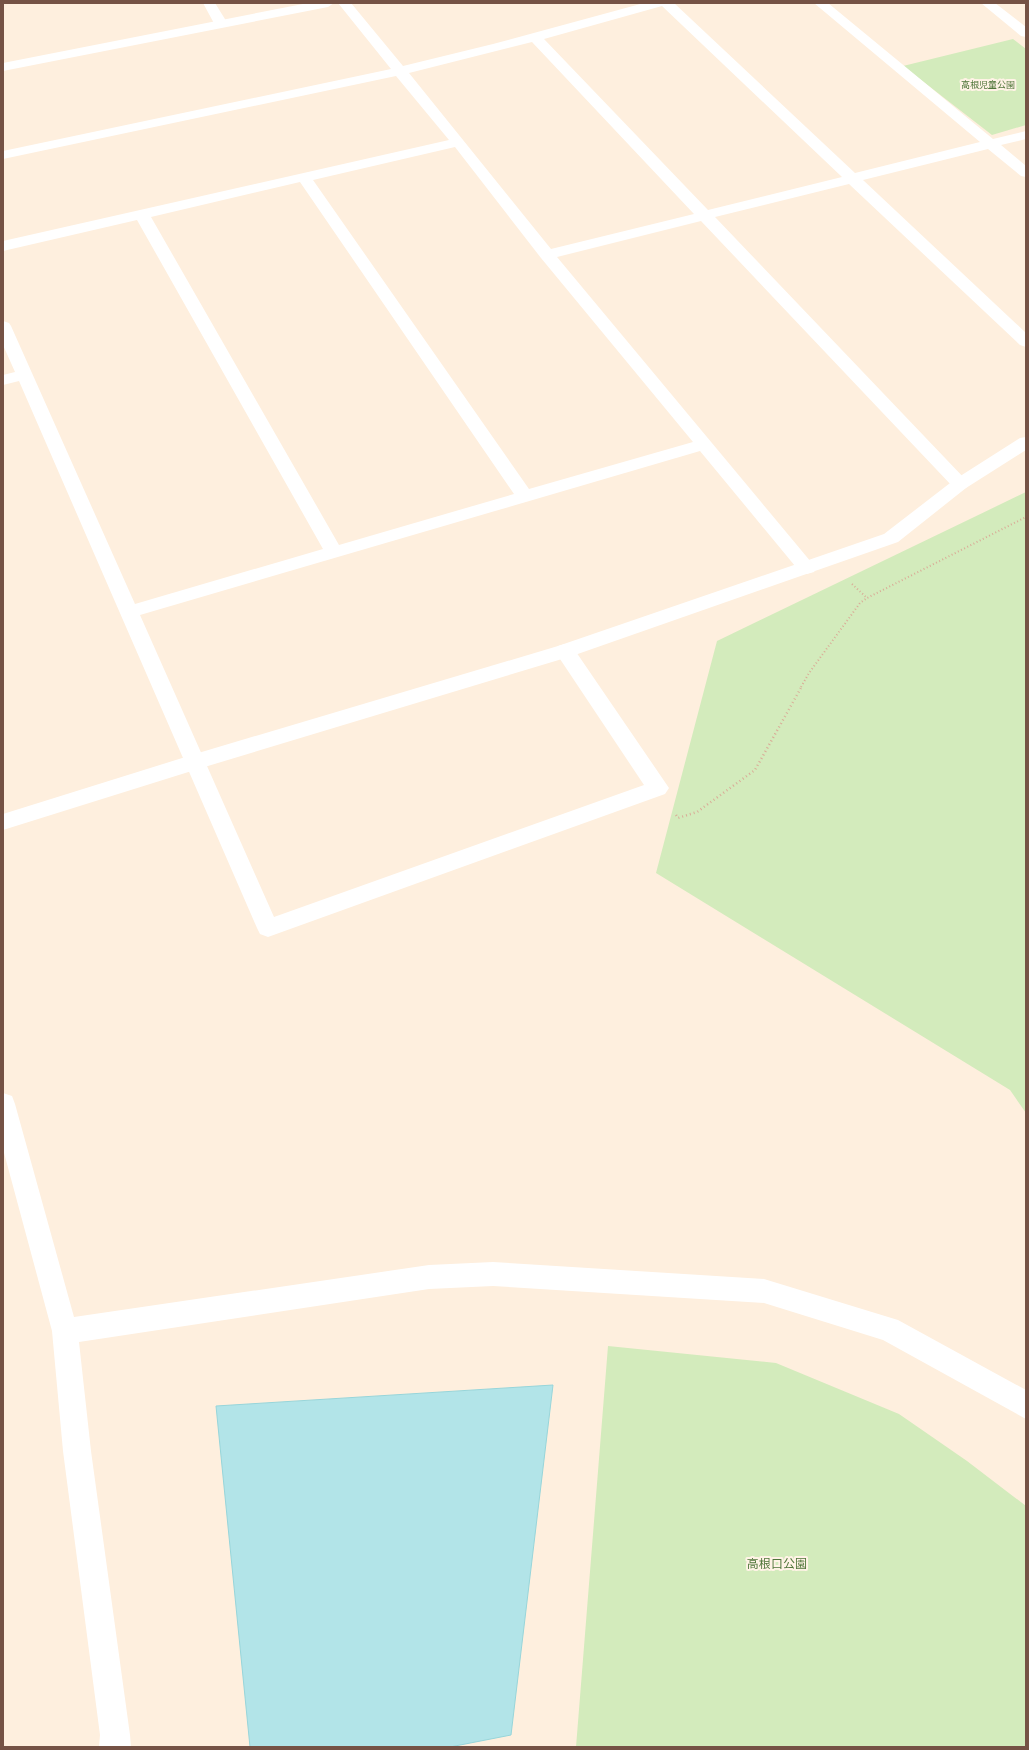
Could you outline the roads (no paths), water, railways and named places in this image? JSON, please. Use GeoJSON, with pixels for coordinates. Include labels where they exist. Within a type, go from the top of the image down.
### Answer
{"type":"FeatureCollection","features":[{"type":"Feature","properties":{"kind":"street"},"geometry":{"type":"LineString","coordinates":[[209,3],[221,24]]}},
{"type":"Feature","properties":{"kind":"street"},"geometry":{"type":"LineString","coordinates":[[3,68],[328,3]]}},
{"type":"Feature","properties":{"kind":"street"},"geometry":{"type":"LineString","coordinates":[[344,3],[458,142],[547,255],[807,568]]}},
{"type":"Feature","properties":{"kind":"street"},"geometry":{"type":"LineString","coordinates":[[3,155],[399,71],[536,38],[658,3]]}},
{"type":"Feature","properties":{"kind":"street"},"geometry":{"type":"LineString","coordinates":[[666,3],[1026,342]]}},
{"type":"Feature","properties":{"kind":"street"},"geometry":{"type":"LineString","coordinates":[[820,3],[1026,173]]}},
{"type":"Feature","properties":{"kind":"street"},"geometry":{"type":"LineString","coordinates":[[987,3],[1026,33]]}},
{"type":"Feature","properties":{"kind":"street"},"geometry":{"type":"LineString","coordinates":[[536,38],[960,484]]}},
{"type":"Feature","properties":{"kind":"street"},"geometry":{"type":"LineString","coordinates":[[547,255],[1026,135]]}},
{"type":"Feature","properties":{"kind":"street"},"geometry":{"type":"LineString","coordinates":[[3,246],[458,142]]}},
{"type":"Feature","properties":{"kind":"street"},"geometry":{"type":"LineString","coordinates":[[304,177],[525,497]]}},
{"type":"Feature","properties":{"kind":"street"},"geometry":{"type":"LineString","coordinates":[[142,215],[334,553]]}},
{"type":"Feature","properties":{"kind":"street"},"geometry":{"type":"LineString","coordinates":[[3,326],[268,928],[658,788],[564,651]]}},
{"type":"Feature","properties":{"kind":"street"},"geometry":{"type":"LineString","coordinates":[[3,380],[24,375]]}},
{"type":"Feature","properties":{"kind":"street"},"geometry":{"type":"LineString","coordinates":[[3,822],[195,762],[564,651],[891,538],[960,484],[1026,442]]}},
{"type":"Feature","properties":{"kind":"street"},"geometry":{"type":"LineString","coordinates":[[129,612],[705,444]]}},
{"type":"Feature","properties":{"kind":"street"},"geometry":{"type":"LineString","coordinates":[[3,1104],[64,1331],[77,1451],[115,1735],[115,1747]]}},
{"type":"Feature","properties":{"kind":"street"},"geometry":{"type":"LineString","coordinates":[[64,1331],[429,1277],[493,1274],[764,1291],[888,1329],[1026,1405]]}},
{"type":"Feature","properties":{"kind":"water"},"geometry":{"type":"Polygon","coordinates":[[[553,1385],[511,1735],[450,1747],[250,1747],[216,1406],[553,1385]]]}},
{"type":"Feature","properties":{"kind":"park label","name":"高根児童公園"},"geometry":{"type":"Point","coordinates":[988,84]}},
{"type":"Feature","properties":{"kind":"park label","name":"高根口公園"},"geometry":{"type":"Point","coordinates":[777,1563]}}]}
